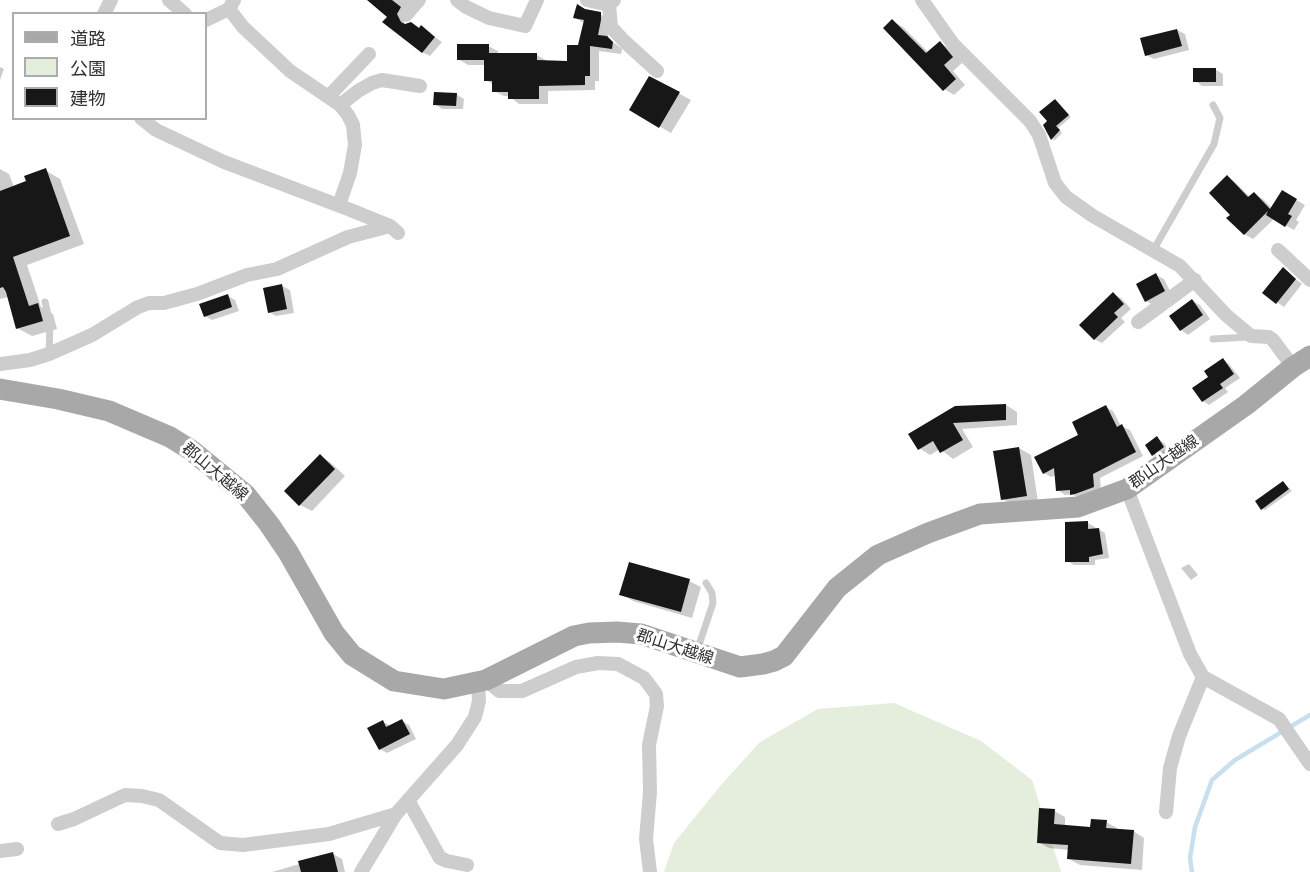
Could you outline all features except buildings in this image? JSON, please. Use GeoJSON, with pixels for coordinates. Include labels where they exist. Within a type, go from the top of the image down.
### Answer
{"type":"FeatureCollection","features":[{"type":"Feature","properties":{"kind":"main road","name":"郡山大越線"},"geometry":{"type":"LineString","coordinates":[[0,389],[109,411],[177,441],[208,462],[246,495],[288,552],[334,633],[352,654],[394,681],[444,689],[482,681],[574,636],[589,633],[641,634],[740,667],[774,661],[784,656],[837,588],[878,555],[980,514],[1078,507],[1127,489],[1246,405],[1301,361]]}},
{"type":"Feature","properties":{"kind":"street"},"geometry":{"type":"LineString","coordinates":[[169,0],[183,12]]}},
{"type":"Feature","properties":{"kind":"street"},"geometry":{"type":"LineString","coordinates":[[406,15],[419,0]]}},
{"type":"Feature","properties":{"kind":"street"},"geometry":{"type":"LineString","coordinates":[[458,0],[466,7],[489,18],[525,26],[537,0]]}},
{"type":"Feature","properties":{"kind":"street"},"geometry":{"type":"LineString","coordinates":[[587,0],[612,2],[611,27],[657,71]]}},
{"type":"Feature","properties":{"kind":"street"},"geometry":{"type":"LineString","coordinates":[[922,0],[953,44],[1030,121],[1039,135],[1055,183],[1066,197],[1093,216],[1180,266],[1226,315],[1251,336],[1269,337],[1301,361]]}},
{"type":"Feature","properties":{"kind":"street"},"geometry":{"type":"LineString","coordinates":[[207,19],[231,5],[243,27],[290,71],[340,105],[353,125],[355,145],[350,173],[339,205]]}},
{"type":"Feature","properties":{"kind":"street"},"geometry":{"type":"LineString","coordinates":[[328,97],[369,54]]}},
{"type":"Feature","properties":{"kind":"street"},"geometry":{"type":"LineString","coordinates":[[340,105],[358,91],[382,80],[420,86]]}},
{"type":"Feature","properties":{"kind":"street"},"geometry":{"type":"LineString","coordinates":[[0,364],[30,360],[49,354],[92,335],[138,307],[149,303],[164,303],[197,294],[248,275],[277,269],[348,237],[394,229],[339,205],[224,162],[156,130],[144,120]]}},
{"type":"Feature","properties":{"kind":"street"},"geometry":{"type":"LineString","coordinates":[[1278,250],[1310,280]]}},
{"type":"Feature","properties":{"kind":"street"},"geometry":{"type":"LineString","coordinates":[[1138,322],[1195,280]]}},
{"type":"Feature","properties":{"kind":"street"},"geometry":{"type":"LineString","coordinates":[[1127,489],[1190,654],[1203,677],[1280,721],[1310,764]]}},
{"type":"Feature","properties":{"kind":"street"},"geometry":{"type":"LineString","coordinates":[[361,872],[396,814],[457,745],[475,717],[482,681],[499,691],[522,691],[576,667],[598,663],[618,664],[644,678],[656,694],[657,706],[649,745],[650,792],[646,839],[650,872]]}},
{"type":"Feature","properties":{"kind":"street"},"geometry":{"type":"LineString","coordinates":[[1166,812],[1170,768],[1182,727],[1203,677]]}},
{"type":"Feature","properties":{"kind":"street"},"geometry":{"type":"LineString","coordinates":[[58,824],[125,795],[159,800],[220,843],[243,845],[329,834],[396,814]]}},
{"type":"Feature","properties":{"kind":"street"},"geometry":{"type":"LineString","coordinates":[[408,800],[440,858],[467,865]]}},
{"type":"Feature","properties":{"kind":"street"},"geometry":{"type":"LineString","coordinates":[[0,851],[16,849]]}},
{"type":"Feature","properties":{"kind":"lane"},"geometry":{"type":"LineString","coordinates":[[1154,249],[1214,144],[1220,118],[1213,105]]}},
{"type":"Feature","properties":{"kind":"lane"},"geometry":{"type":"LineString","coordinates":[[45,302],[50,323],[49,354]]}},
{"type":"Feature","properties":{"kind":"lane"},"geometry":{"type":"LineString","coordinates":[[1213,339],[1251,336]]}},
{"type":"Feature","properties":{"kind":"lane"},"geometry":{"type":"LineString","coordinates":[[696,654],[713,603],[712,593],[706,583]]}},
{"type":"Feature","properties":{"kind":"green space"},"geometry":{"type":"Polygon","coordinates":[[[894,703],[981,741],[1032,780],[1061,872],[664,872],[674,843],[721,785],[760,742],[818,709],[894,703]]]}},
{"type":"Feature","properties":{"kind":"waterway"},"geometry":{"type":"LineString","coordinates":[[1192,872],[1190,858],[1195,827],[1212,780],[1235,760],[1310,715]]}}]}
